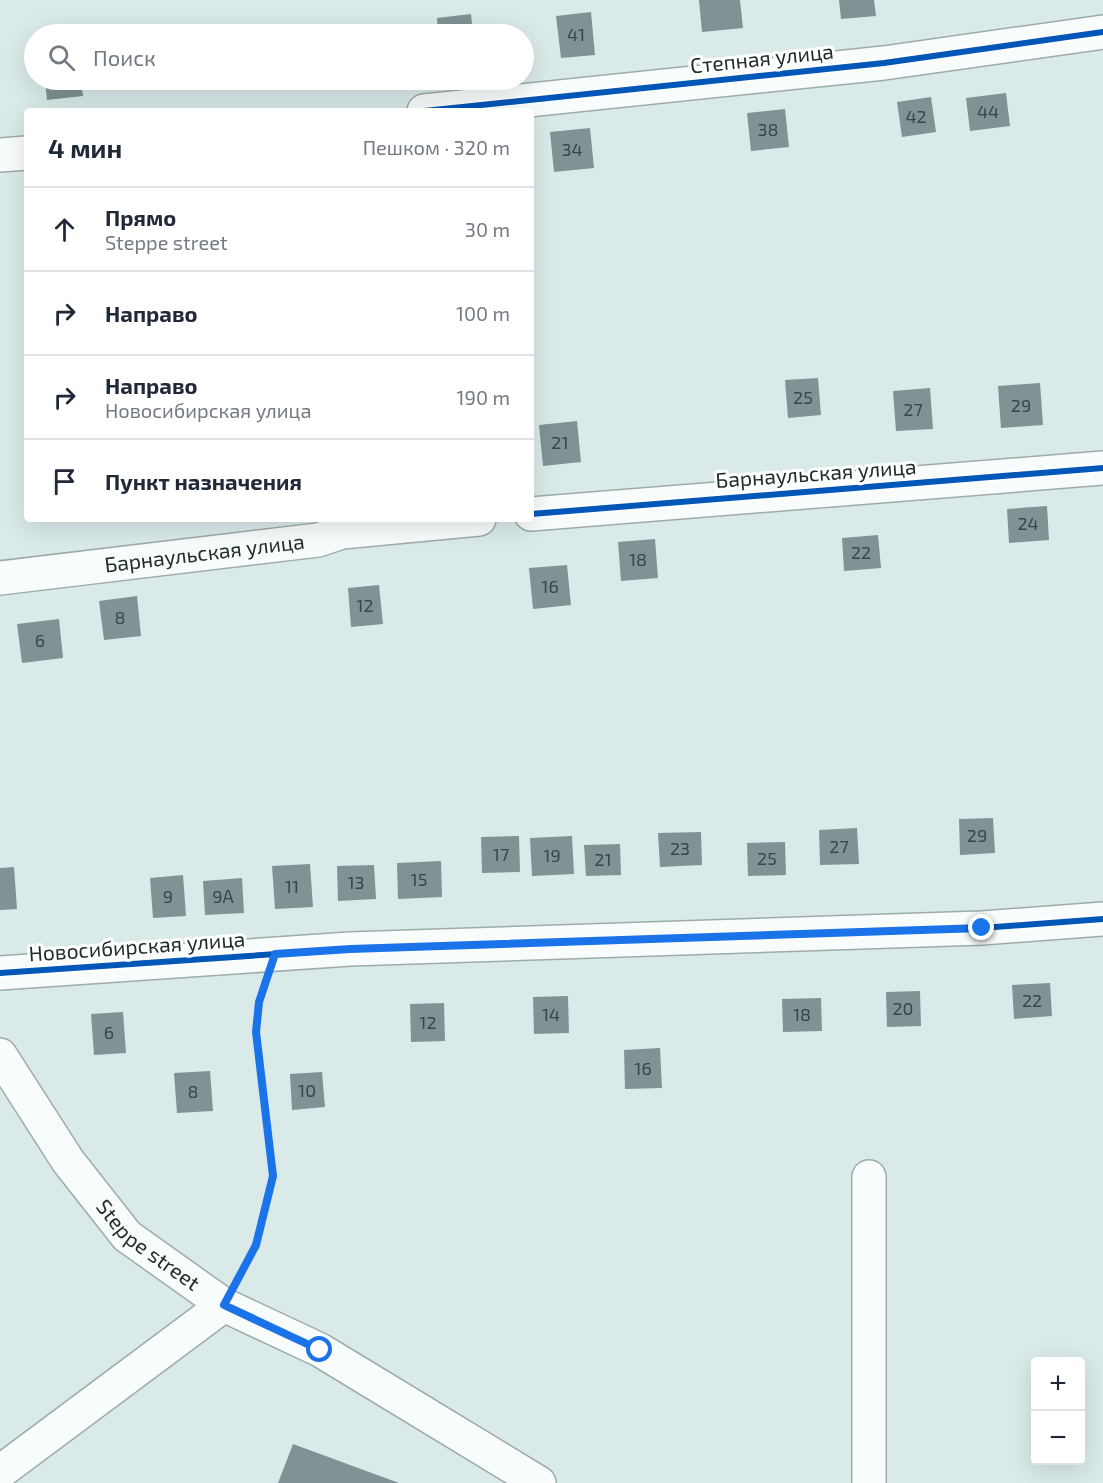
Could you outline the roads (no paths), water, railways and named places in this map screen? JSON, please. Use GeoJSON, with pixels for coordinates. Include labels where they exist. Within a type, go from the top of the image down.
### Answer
{"type":"FeatureCollection","features":[{"type":"Feature","properties":{"kind":"street","name":"Степная улица"},"geometry":{"type":"LineString","coordinates":[[453,108],[884,63],[1103,32]]}},
{"type":"Feature","properties":{"kind":"street"},"geometry":{"type":"LineString","coordinates":[[0,155],[24,153]]}},
{"type":"Feature","properties":{"kind":"street","name":"Барнаульская улица"},"geometry":{"type":"LineString","coordinates":[[534,514],[1103,468]]}},
{"type":"Feature","properties":{"kind":"street","name":"Барнаульская улица"},"geometry":{"type":"LineString","coordinates":[[0,578],[318,540],[342,532],[447,522]]}},
{"type":"Feature","properties":{"kind":"street","name":"Новосибирская улица"},"geometry":{"type":"LineString","coordinates":[[0,973],[374,948],[982,928],[1103,919]]}},
{"type":"Feature","properties":{"kind":"street","name":"Steppe street"},"geometry":{"type":"LineString","coordinates":[[0,1055],[68,1161],[127,1236],[224,1305],[320,1350],[539,1483]]}},
{"type":"Feature","properties":{"kind":"street"},"geometry":{"type":"LineString","coordinates":[[869,1177],[869,1483]]}},
{"type":"Feature","properties":{"kind":"street"},"geometry":{"type":"LineString","coordinates":[[0,1472],[224,1305]]}}]}
